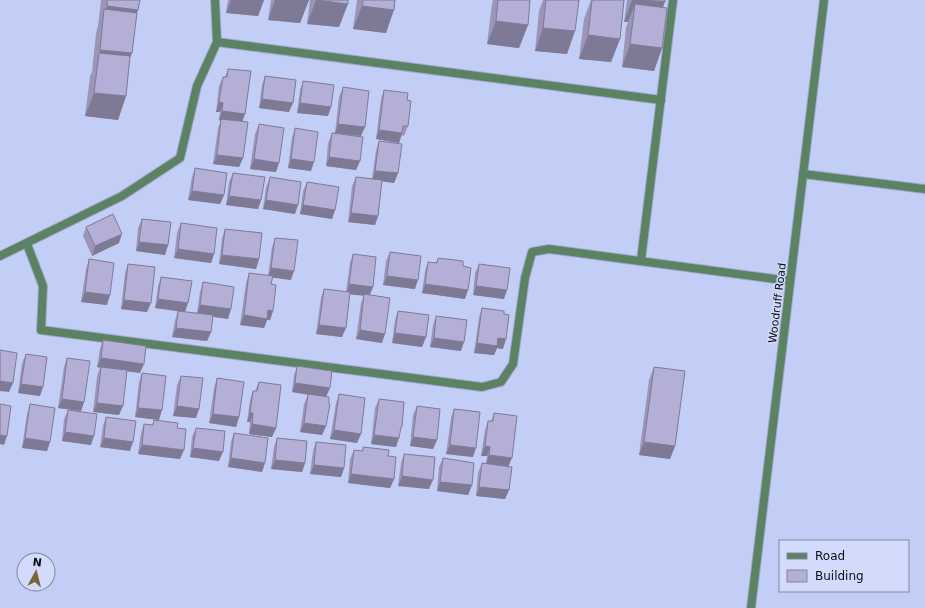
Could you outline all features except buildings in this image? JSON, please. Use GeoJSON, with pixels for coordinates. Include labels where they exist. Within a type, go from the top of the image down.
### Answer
{"type":"FeatureCollection","features":[{"type":"Feature","properties":{"kind":"street"},"geometry":{"type":"LineString","coordinates":[[0,256],[122,196],[180,158],[197,86],[217,42],[215,0]]}},
{"type":"Feature","properties":{"kind":"street"},"geometry":{"type":"LineString","coordinates":[[640,260],[673,0]]}},
{"type":"Feature","properties":{"kind":"street","name":"Woodruff Road"},"geometry":{"type":"LineString","coordinates":[[751,608],[824,0]]}},
{"type":"Feature","properties":{"kind":"street"},"geometry":{"type":"LineString","coordinates":[[217,42],[661,100]]}},
{"type":"Feature","properties":{"kind":"street"},"geometry":{"type":"LineString","coordinates":[[803,174],[925,189]]}},
{"type":"Feature","properties":{"kind":"street"},"geometry":{"type":"LineString","coordinates":[[27,244],[43,286],[41,330],[482,387],[501,382],[514,364],[525,278],[532,252],[550,249],[790,281]]}}]}
